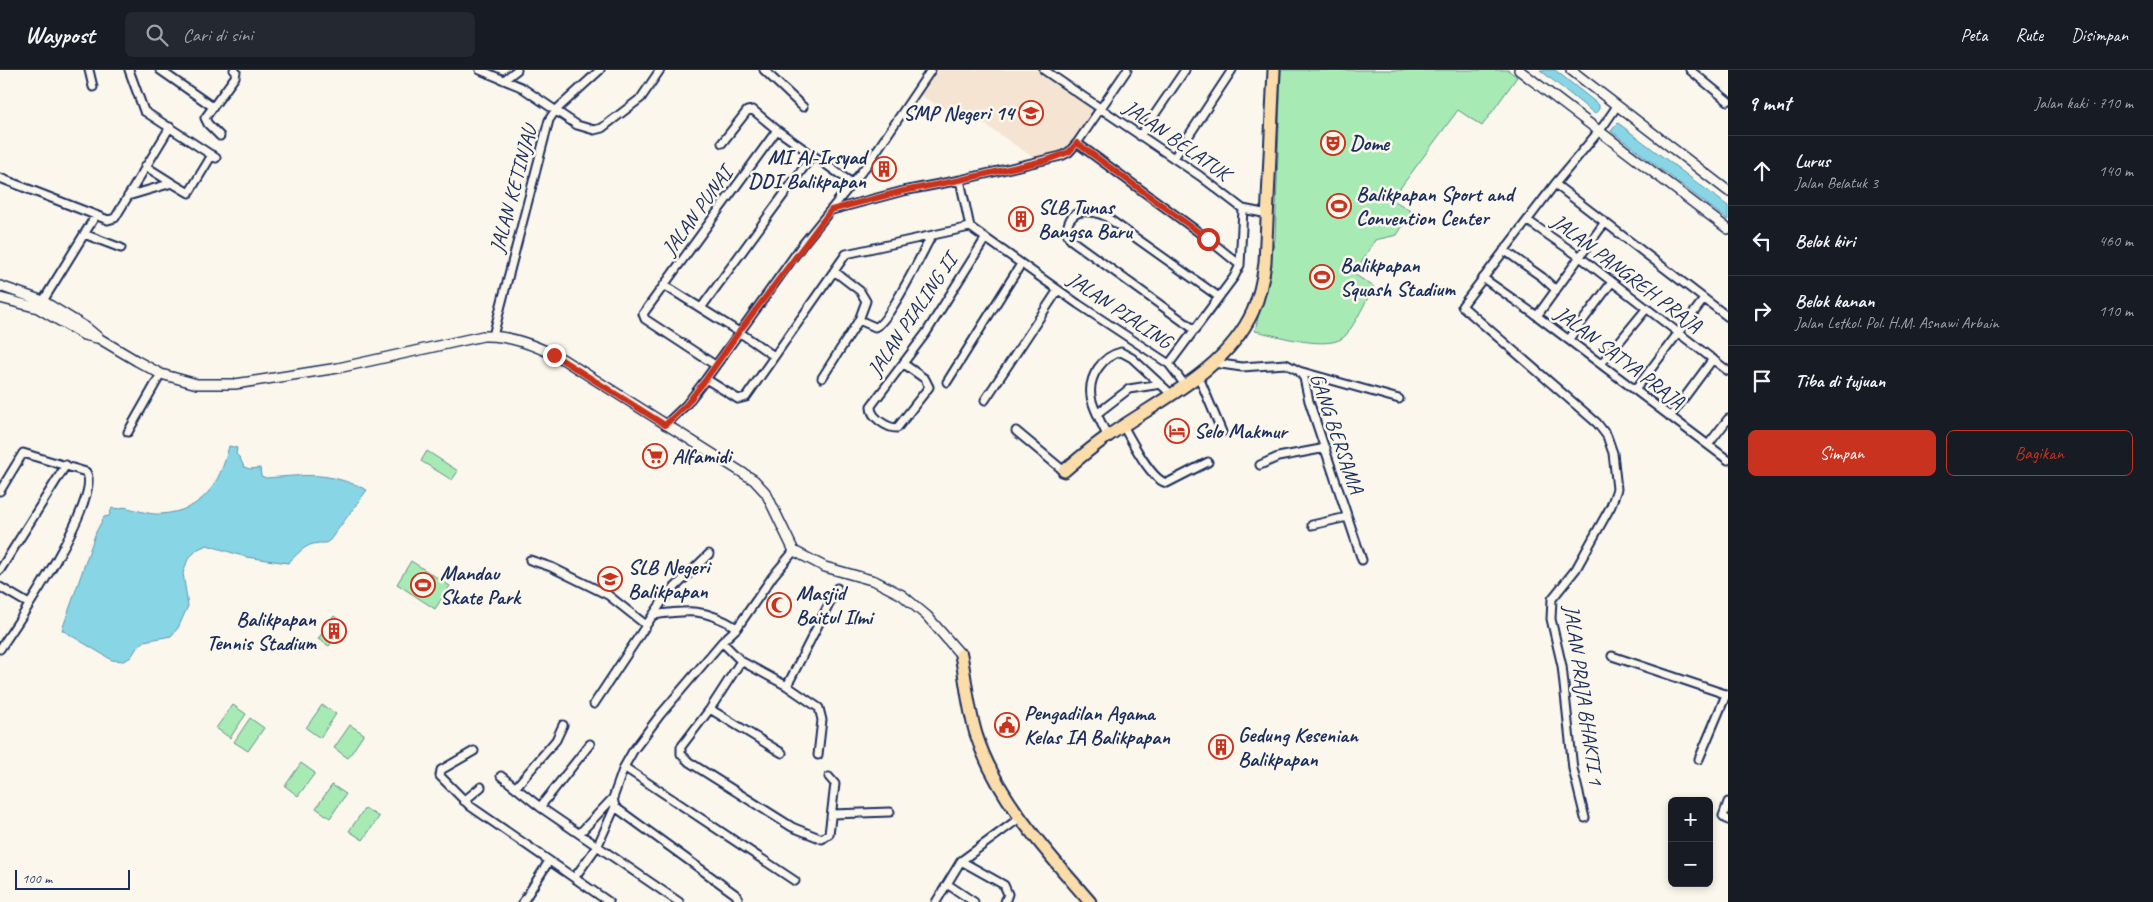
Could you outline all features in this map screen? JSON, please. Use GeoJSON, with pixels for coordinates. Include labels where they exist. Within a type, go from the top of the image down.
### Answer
{"type":"FeatureCollection","features":[{"type":"Feature","properties":{"kind":"highway"},"geometry":{"type":"LineString","coordinates":[[1064,472],[1085,452],[1185,385],[1214,363],[1234,342],[1254,310],[1264,270],[1274,70]]}},
{"type":"Feature","properties":{"kind":"highway"},"geometry":{"type":"LineString","coordinates":[[961,655],[968,700],[981,748],[1002,789],[1041,844],[1090,902]]}},
{"type":"Feature","properties":{"kind":"street"},"geometry":{"type":"LineString","coordinates":[[89,70],[93,87]]}},
{"type":"Feature","properties":{"kind":"street"},"geometry":{"type":"LineString","coordinates":[[129,70],[144,111],[214,156],[189,193],[145,166]]}},
{"type":"Feature","properties":{"kind":"street"},"geometry":{"type":"LineString","coordinates":[[160,70],[213,107]]}},
{"type":"Feature","properties":{"kind":"street"},"geometry":{"type":"LineString","coordinates":[[220,136],[205,120],[235,77],[236,72],[234,70]]}},
{"type":"Feature","properties":{"kind":"street"},"geometry":{"type":"LineString","coordinates":[[480,70],[521,87],[577,125],[594,130],[602,128],[646,94],[660,70]]}},
{"type":"Feature","properties":{"kind":"street"},"geometry":{"type":"LineString","coordinates":[[504,80],[517,70]]}},
{"type":"Feature","properties":{"kind":"street","name":"JALAN KETINJAU"},"geometry":{"type":"LineString","coordinates":[[493,336],[549,120],[555,110],[599,70]]}},
{"type":"Feature","properties":{"kind":"street"},"geometry":{"type":"LineString","coordinates":[[764,70],[803,107]]}},
{"type":"Feature","properties":{"kind":"street"},"geometry":{"type":"LineString","coordinates":[[665,425],[686,405],[739,332],[880,147],[931,70]]}},
{"type":"Feature","properties":{"kind":"street","name":"JALAN BELATUK"},"geometry":{"type":"LineString","coordinates":[[1044,70],[1174,158],[1243,209],[1268,214]]}},
{"type":"Feature","properties":{"kind":"street"},"geometry":{"type":"LineString","coordinates":[[1140,136],[1185,70]]}},
{"type":"Feature","properties":{"kind":"street"},"geometry":{"type":"LineString","coordinates":[[1174,158],[1232,70]]}},
{"type":"Feature","properties":{"kind":"street"},"geometry":{"type":"LineString","coordinates":[[1519,70],[1602,128],[1728,230]]}},
{"type":"Feature","properties":{"kind":"street"},"geometry":{"type":"LineString","coordinates":[[1572,70],[1615,110],[1728,191]]}},
{"type":"Feature","properties":{"kind":"street"},"geometry":{"type":"LineString","coordinates":[[1690,70],[1728,101]]}},
{"type":"Feature","properties":{"kind":"street"},"geometry":{"type":"LineString","coordinates":[[831,210],[903,191],[960,180],[1061,156],[1069,152],[1077,143],[1101,109],[1122,72]]}},
{"type":"Feature","properties":{"kind":"street"},"geometry":{"type":"LineString","coordinates":[[722,143],[747,111],[753,110],[812,156],[852,183]]}},
{"type":"Feature","properties":{"kind":"street","name":"JALAN PRAJA BHAKTI 1"},"geometry":{"type":"LineString","coordinates":[[1585,818],[1573,768],[1562,666],[1551,619],[1552,599],[1576,569],[1611,506],[1618,489],[1617,469],[1607,436],[1597,423],[1462,306],[1555,184],[1615,110]]}},
{"type":"Feature","properties":{"kind":"street"},"geometry":{"type":"LineString","coordinates":[[0,178],[108,220],[115,218],[170,126]]}},
{"type":"Feature","properties":{"kind":"street","name":"JALAN PUNAI"},"geometry":{"type":"LineString","coordinates":[[715,366],[643,316],[777,130]]}},
{"type":"Feature","properties":{"kind":"street"},"geometry":{"type":"LineString","coordinates":[[1077,143],[1208,239],[1240,265]]}},
{"type":"Feature","properties":{"kind":"street"},"geometry":{"type":"LineString","coordinates":[[701,308],[812,156]]}},
{"type":"Feature","properties":{"kind":"street"},"geometry":{"type":"LineString","coordinates":[[706,379],[738,399],[746,397],[846,254],[970,227],[960,180]]}},
{"type":"Feature","properties":{"kind":"street"},"geometry":{"type":"LineString","coordinates":[[128,196],[172,182]]}},
{"type":"Feature","properties":{"kind":"street"},"geometry":{"type":"LineString","coordinates":[[1555,184],[1728,317]]}},
{"type":"Feature","properties":{"kind":"street"},"geometry":{"type":"LineString","coordinates":[[1240,265],[1243,209]]}},
{"type":"Feature","properties":{"kind":"street"},"geometry":{"type":"LineString","coordinates":[[1195,330],[1071,240],[1066,229],[1068,222],[1075,214],[1084,212],[1096,212],[1105,216],[1219,297]]}},
{"type":"Feature","properties":{"kind":"street"},"geometry":{"type":"LineString","coordinates":[[43,301],[96,215]]}},
{"type":"Feature","properties":{"kind":"street","name":"JALAN PANGREH PRAJA"},"geometry":{"type":"LineString","coordinates":[[1528,221],[1580,257],[1728,371]]}},
{"type":"Feature","properties":{"kind":"street","name":"JALAN SATYA PRAJA"},"geometry":{"type":"LineString","coordinates":[[1605,222],[1537,316],[1728,460]]}},
{"type":"Feature","properties":{"kind":"street","name":"JALAN PIALING"},"geometry":{"type":"LineString","coordinates":[[970,227],[1058,290],[1169,364],[1219,297],[1240,265]]}},
{"type":"Feature","properties":{"kind":"street"},"geometry":{"type":"LineString","coordinates":[[84,234],[121,248]]}},
{"type":"Feature","properties":{"kind":"street"},"geometry":{"type":"LineString","coordinates":[[859,320],[875,328],[881,325],[898,299],[931,237]]}},
{"type":"Feature","properties":{"kind":"street","name":"JALAN PIALING II"},"geometry":{"type":"LineString","coordinates":[[904,364],[925,379],[929,387],[897,428],[890,428],[871,412],[871,406],[926,333],[970,260],[985,239]]}},
{"type":"Feature","properties":{"kind":"street"},"geometry":{"type":"LineString","coordinates":[[1504,250],[1542,277],[1556,290]]}},
{"type":"Feature","properties":{"kind":"street"},"geometry":{"type":"LineString","coordinates":[[947,382],[1021,264]]}},
{"type":"Feature","properties":{"kind":"street"},"geometry":{"type":"LineString","coordinates":[[822,378],[859,320],[866,300],[865,296],[834,271]]}},
{"type":"Feature","properties":{"kind":"street"},"geometry":{"type":"LineString","coordinates":[[1484,278],[1537,316]]}},
{"type":"Feature","properties":{"kind":"street"},"geometry":{"type":"LineString","coordinates":[[1569,339],[1612,282]]}},
{"type":"Feature","properties":{"kind":"street"},"geometry":{"type":"LineString","coordinates":[[664,285],[774,356]]}},
{"type":"Feature","properties":{"kind":"street"},"geometry":{"type":"LineString","coordinates":[[0,286],[43,301],[87,328],[100,339],[161,374],[197,384],[235,384],[347,366],[493,336],[522,342],[554,355],[761,486],[794,551],[818,564],[875,582],[902,595],[927,616],[961,655]]}},
{"type":"Feature","properties":{"kind":"street"},"geometry":{"type":"LineString","coordinates":[[984,400],[1058,290]]}},
{"type":"Feature","properties":{"kind":"street"},"geometry":{"type":"LineString","coordinates":[[0,298],[38,308],[84,335],[100,339]]}},
{"type":"Feature","properties":{"kind":"street"},"geometry":{"type":"LineString","coordinates":[[1635,390],[1704,299]]}},
{"type":"Feature","properties":{"kind":"street"},"geometry":{"type":"LineString","coordinates":[[1601,364],[1647,308]]}},
{"type":"Feature","properties":{"kind":"street"},"geometry":{"type":"LineString","coordinates":[[1108,436],[1091,396],[1096,370],[1112,354],[1121,352],[1132,358],[1171,394]]}},
{"type":"Feature","properties":{"kind":"street"},"geometry":{"type":"LineString","coordinates":[[1670,417],[1712,359]]}},
{"type":"Feature","properties":{"kind":"street","name":"GANG BERSAMA"},"geometry":{"type":"LineString","coordinates":[[1214,363],[1242,367],[1286,364],[1299,370],[1304,378],[1309,401],[1362,560]]}},
{"type":"Feature","properties":{"kind":"street"},"geometry":{"type":"LineString","coordinates":[[1169,364],[1185,385]]}},
{"type":"Feature","properties":{"kind":"street"},"geometry":{"type":"LineString","coordinates":[[1299,370],[1399,399]]}},
{"type":"Feature","properties":{"kind":"street"},"geometry":{"type":"LineString","coordinates":[[128,432],[161,374]]}},
{"type":"Feature","properties":{"kind":"street"},"geometry":{"type":"LineString","coordinates":[[1198,375],[1222,432]]}},
{"type":"Feature","properties":{"kind":"street"},"geometry":{"type":"LineString","coordinates":[[1098,413],[1129,390],[1161,384]]}},
{"type":"Feature","properties":{"kind":"street"},"geometry":{"type":"LineString","coordinates":[[1708,445],[1728,418]]}},
{"type":"Feature","properties":{"kind":"street"},"geometry":{"type":"LineString","coordinates":[[1123,426],[1150,469],[1163,482],[1167,483],[1208,462]]}},
{"type":"Feature","properties":{"kind":"street"},"geometry":{"type":"LineString","coordinates":[[1016,431],[1064,472]]}},
{"type":"Feature","properties":{"kind":"street"},"geometry":{"type":"LineString","coordinates":[[1260,465],[1278,457],[1326,448]]}},
{"type":"Feature","properties":{"kind":"street"},"geometry":{"type":"LineString","coordinates":[[0,491],[23,453],[86,472],[89,482],[73,530],[0,650]]}},
{"type":"Feature","properties":{"kind":"street"},"geometry":{"type":"LineString","coordinates":[[0,570],[66,465]]}},
{"type":"Feature","properties":{"kind":"street"},"geometry":{"type":"LineString","coordinates":[[1312,525],[1347,517]]}},
{"type":"Feature","properties":{"kind":"street"},"geometry":{"type":"LineString","coordinates":[[580,834],[613,798],[624,767],[633,751],[660,715],[722,642],[737,628],[773,576],[794,551]]}},
{"type":"Feature","properties":{"kind":"street"},"geometry":{"type":"LineString","coordinates":[[594,704],[666,596],[709,554]]}},
{"type":"Feature","properties":{"kind":"street"},"geometry":{"type":"LineString","coordinates":[[530,560],[551,567],[608,596],[646,625]]}},
{"type":"Feature","properties":{"kind":"street"},"geometry":{"type":"LineString","coordinates":[[0,588],[29,604]]}},
{"type":"Feature","properties":{"kind":"street"},"geometry":{"type":"LineString","coordinates":[[787,686],[801,663],[837,588]]}},
{"type":"Feature","properties":{"kind":"street"},"geometry":{"type":"LineString","coordinates":[[653,615],[701,612],[718,616],[737,628]]}},
{"type":"Feature","properties":{"kind":"street"},"geometry":{"type":"LineString","coordinates":[[722,642],[741,661],[787,686],[818,708],[822,720],[818,756]]}},
{"type":"Feature","properties":{"kind":"street"},"geometry":{"type":"LineString","coordinates":[[1612,656],[1727,695],[1699,759]]}},
{"type":"Feature","properties":{"kind":"street"},"geometry":{"type":"LineString","coordinates":[[741,661],[710,709],[681,747],[680,754],[689,762],[792,827],[822,838],[829,834],[832,814],[835,784],[829,777]]}},
{"type":"Feature","properties":{"kind":"street"},"geometry":{"type":"LineString","coordinates":[[710,709],[782,753]]}},
{"type":"Feature","properties":{"kind":"street"},"geometry":{"type":"LineString","coordinates":[[516,787],[556,740],[563,725]]}},
{"type":"Feature","properties":{"kind":"street"},"geometry":{"type":"LineString","coordinates":[[540,807],[590,744]]}},
{"type":"Feature","properties":{"kind":"street"},"geometry":{"type":"LineString","coordinates":[[474,751],[440,773],[440,776],[464,801],[609,902]]}},
{"type":"Feature","properties":{"kind":"street"},"geometry":{"type":"LineString","coordinates":[[624,767],[795,881]]}},
{"type":"Feature","properties":{"kind":"street"},"geometry":{"type":"LineString","coordinates":[[501,776],[540,807],[679,902]]}},
{"type":"Feature","properties":{"kind":"street"},"geometry":{"type":"LineString","coordinates":[[464,801],[481,787]]}},
{"type":"Feature","properties":{"kind":"street"},"geometry":{"type":"LineString","coordinates":[[575,877],[598,845],[614,807],[613,798]]}},
{"type":"Feature","properties":{"kind":"street"},"geometry":{"type":"LineString","coordinates":[[1728,802],[1723,816],[1728,820]]}},
{"type":"Feature","properties":{"kind":"street"},"geometry":{"type":"LineString","coordinates":[[614,807],[735,894],[738,902]]}},
{"type":"Feature","properties":{"kind":"street"},"geometry":{"type":"LineString","coordinates":[[832,814],[890,812]]}},
{"type":"Feature","properties":{"kind":"street"},"geometry":{"type":"LineString","coordinates":[[936,902],[961,861],[1021,817]]}},
{"type":"Feature","properties":{"kind":"street"},"geometry":{"type":"LineString","coordinates":[[961,861],[1004,885],[1008,894],[1005,902]]}},
{"type":"Feature","properties":{"kind":"street"},"geometry":{"type":"LineString","coordinates":[[524,902],[549,862]]}},
{"type":"Feature","properties":{"kind":"street"},"geometry":{"type":"LineString","coordinates":[[947,884],[974,902]]}},
{"type":"Feature","properties":{"kind":"shaded area","name":"SMP Negeri 14"},"geometry":{"type":"Polygon","coordinates":[[[932,70],[1038,70],[1096,111],[1067,150],[1040,162],[964,110],[961,109],[957,116],[916,93],[932,70]]]}},
{"type":"Feature","properties":{"kind":"green space","name":"Balikpapan Sport and Convention Center"},"geometry":{"type":"Polygon","coordinates":[[[1281,70],[1508,70],[1517,77],[1482,126],[1458,110],[1392,199],[1412,212],[1397,235],[1375,240],[1354,274],[1374,287],[1346,335],[1339,340],[1328,343],[1289,339],[1255,331],[1275,239],[1281,70]]]}},
{"type":"Feature","properties":{"kind":"green space"},"geometry":{"type":"Polygon","coordinates":[[[427,451],[458,471],[452,480],[421,461],[427,451]]]}},
{"type":"Feature","properties":{"kind":"green space","name":"Mandau Skate Park"},"geometry":{"type":"Polygon","coordinates":[[[411,561],[450,586],[435,609],[397,584],[411,561]]]}},
{"type":"Feature","properties":{"kind":"green space"},"geometry":{"type":"Polygon","coordinates":[[[334,616],[345,624],[329,646],[318,639],[334,616]]]}},
{"type":"Feature","properties":{"kind":"green space"},"geometry":{"type":"Polygon","coordinates":[[[233,705],[246,714],[230,738],[216,728],[233,705]]]}},
{"type":"Feature","properties":{"kind":"green space"},"geometry":{"type":"Polygon","coordinates":[[[322,705],[336,714],[320,738],[306,728],[322,705]]]}},
{"type":"Feature","properties":{"kind":"green space"},"geometry":{"type":"Polygon","coordinates":[[[250,718],[264,728],[248,751],[234,742],[250,718]]]}},
{"type":"Feature","properties":{"kind":"green space"},"geometry":{"type":"Polygon","coordinates":[[[350,725],[364,734],[348,758],[334,748],[350,725]]]}},
{"type":"Feature","properties":{"kind":"green space"},"geometry":{"type":"Polygon","coordinates":[[[301,763],[315,773],[298,796],[285,786],[301,763]]]}},
{"type":"Feature","properties":{"kind":"green space"},"geometry":{"type":"Polygon","coordinates":[[[332,785],[346,794],[330,818],[316,808],[332,785]]]}},
{"type":"Feature","properties":{"kind":"green space"},"geometry":{"type":"Polygon","coordinates":[[[365,808],[379,817],[363,840],[349,831],[365,808]]]}},
{"type":"Feature","properties":{"kind":"water"},"geometry":{"type":"Polygon","coordinates":[[[1540,70],[1555,70],[1599,105],[1599,109],[1595,114],[1540,70]]]}},
{"type":"Feature","properties":{"kind":"water"},"geometry":{"type":"Polygon","coordinates":[[[1618,123],[1728,206],[1728,220],[1611,131],[1618,123]]]}},
{"type":"Feature","properties":{"kind":"water"},"geometry":{"type":"Polygon","coordinates":[[[229,446],[237,448],[236,454],[244,467],[250,469],[260,468],[261,476],[266,478],[306,475],[329,477],[367,490],[330,540],[326,543],[309,545],[288,563],[246,557],[207,545],[198,549],[188,559],[183,573],[188,606],[178,628],[171,636],[144,641],[138,646],[131,657],[124,661],[112,660],[62,630],[96,532],[104,517],[109,516],[112,508],[121,509],[123,507],[146,513],[161,514],[176,512],[188,507],[199,501],[215,483],[229,446]]]}},
{"type":"Feature","properties":{"kind":"place","name":"SMP Negeri 14"},"geometry":{"type":"Point","coordinates":[1031,113]}},
{"type":"Feature","properties":{"kind":"place","name":"Dome"},"geometry":{"type":"Point","coordinates":[1333,143]}},
{"type":"Feature","properties":{"kind":"place","name":"MI Al-Irsyad DDI Balikpapan"},"geometry":{"type":"Point","coordinates":[884,169]}},
{"type":"Feature","properties":{"kind":"place","name":"Balikpapan Sport and Convention Center"},"geometry":{"type":"Point","coordinates":[1339,206]}},
{"type":"Feature","properties":{"kind":"place","name":"SLB Tunas Bangsa Baru"},"geometry":{"type":"Point","coordinates":[1021,219]}},
{"type":"Feature","properties":{"kind":"place","name":"Balikpapan Squash Stadium"},"geometry":{"type":"Point","coordinates":[1322,277]}},
{"type":"Feature","properties":{"kind":"place","name":"Selo Makmur"},"geometry":{"type":"Point","coordinates":[1177,431]}},
{"type":"Feature","properties":{"kind":"place","name":"Alfamidi"},"geometry":{"type":"Point","coordinates":[655,456]}},
{"type":"Feature","properties":{"kind":"place","name":"SLB Negeri Balikpapan"},"geometry":{"type":"Point","coordinates":[610,579]}},
{"type":"Feature","properties":{"kind":"place","name":"Mandau Skate Park"},"geometry":{"type":"Point","coordinates":[423,585]}},
{"type":"Feature","properties":{"kind":"place","name":"Masjid Baitul Ilmi"},"geometry":{"type":"Point","coordinates":[779,605]}},
{"type":"Feature","properties":{"kind":"place","name":"Balikpapan Tennis Stadium"},"geometry":{"type":"Point","coordinates":[334,631]}},
{"type":"Feature","properties":{"kind":"place","name":"Pengadilan Agama Kelas IA Balikpapan"},"geometry":{"type":"Point","coordinates":[1007,725]}},
{"type":"Feature","properties":{"kind":"place","name":"Gedung Kesenian Balikpapan"},"geometry":{"type":"Point","coordinates":[1221,747]}},
{"type":"Feature","properties":{"kind":"route"},"geometry":{"type":"LineString","coordinates":[[554,355],[665,425],[686,405],[803,244],[831,210],[903,191],[1047,160],[1069,152],[1077,143],[1208,239]]}}]}
